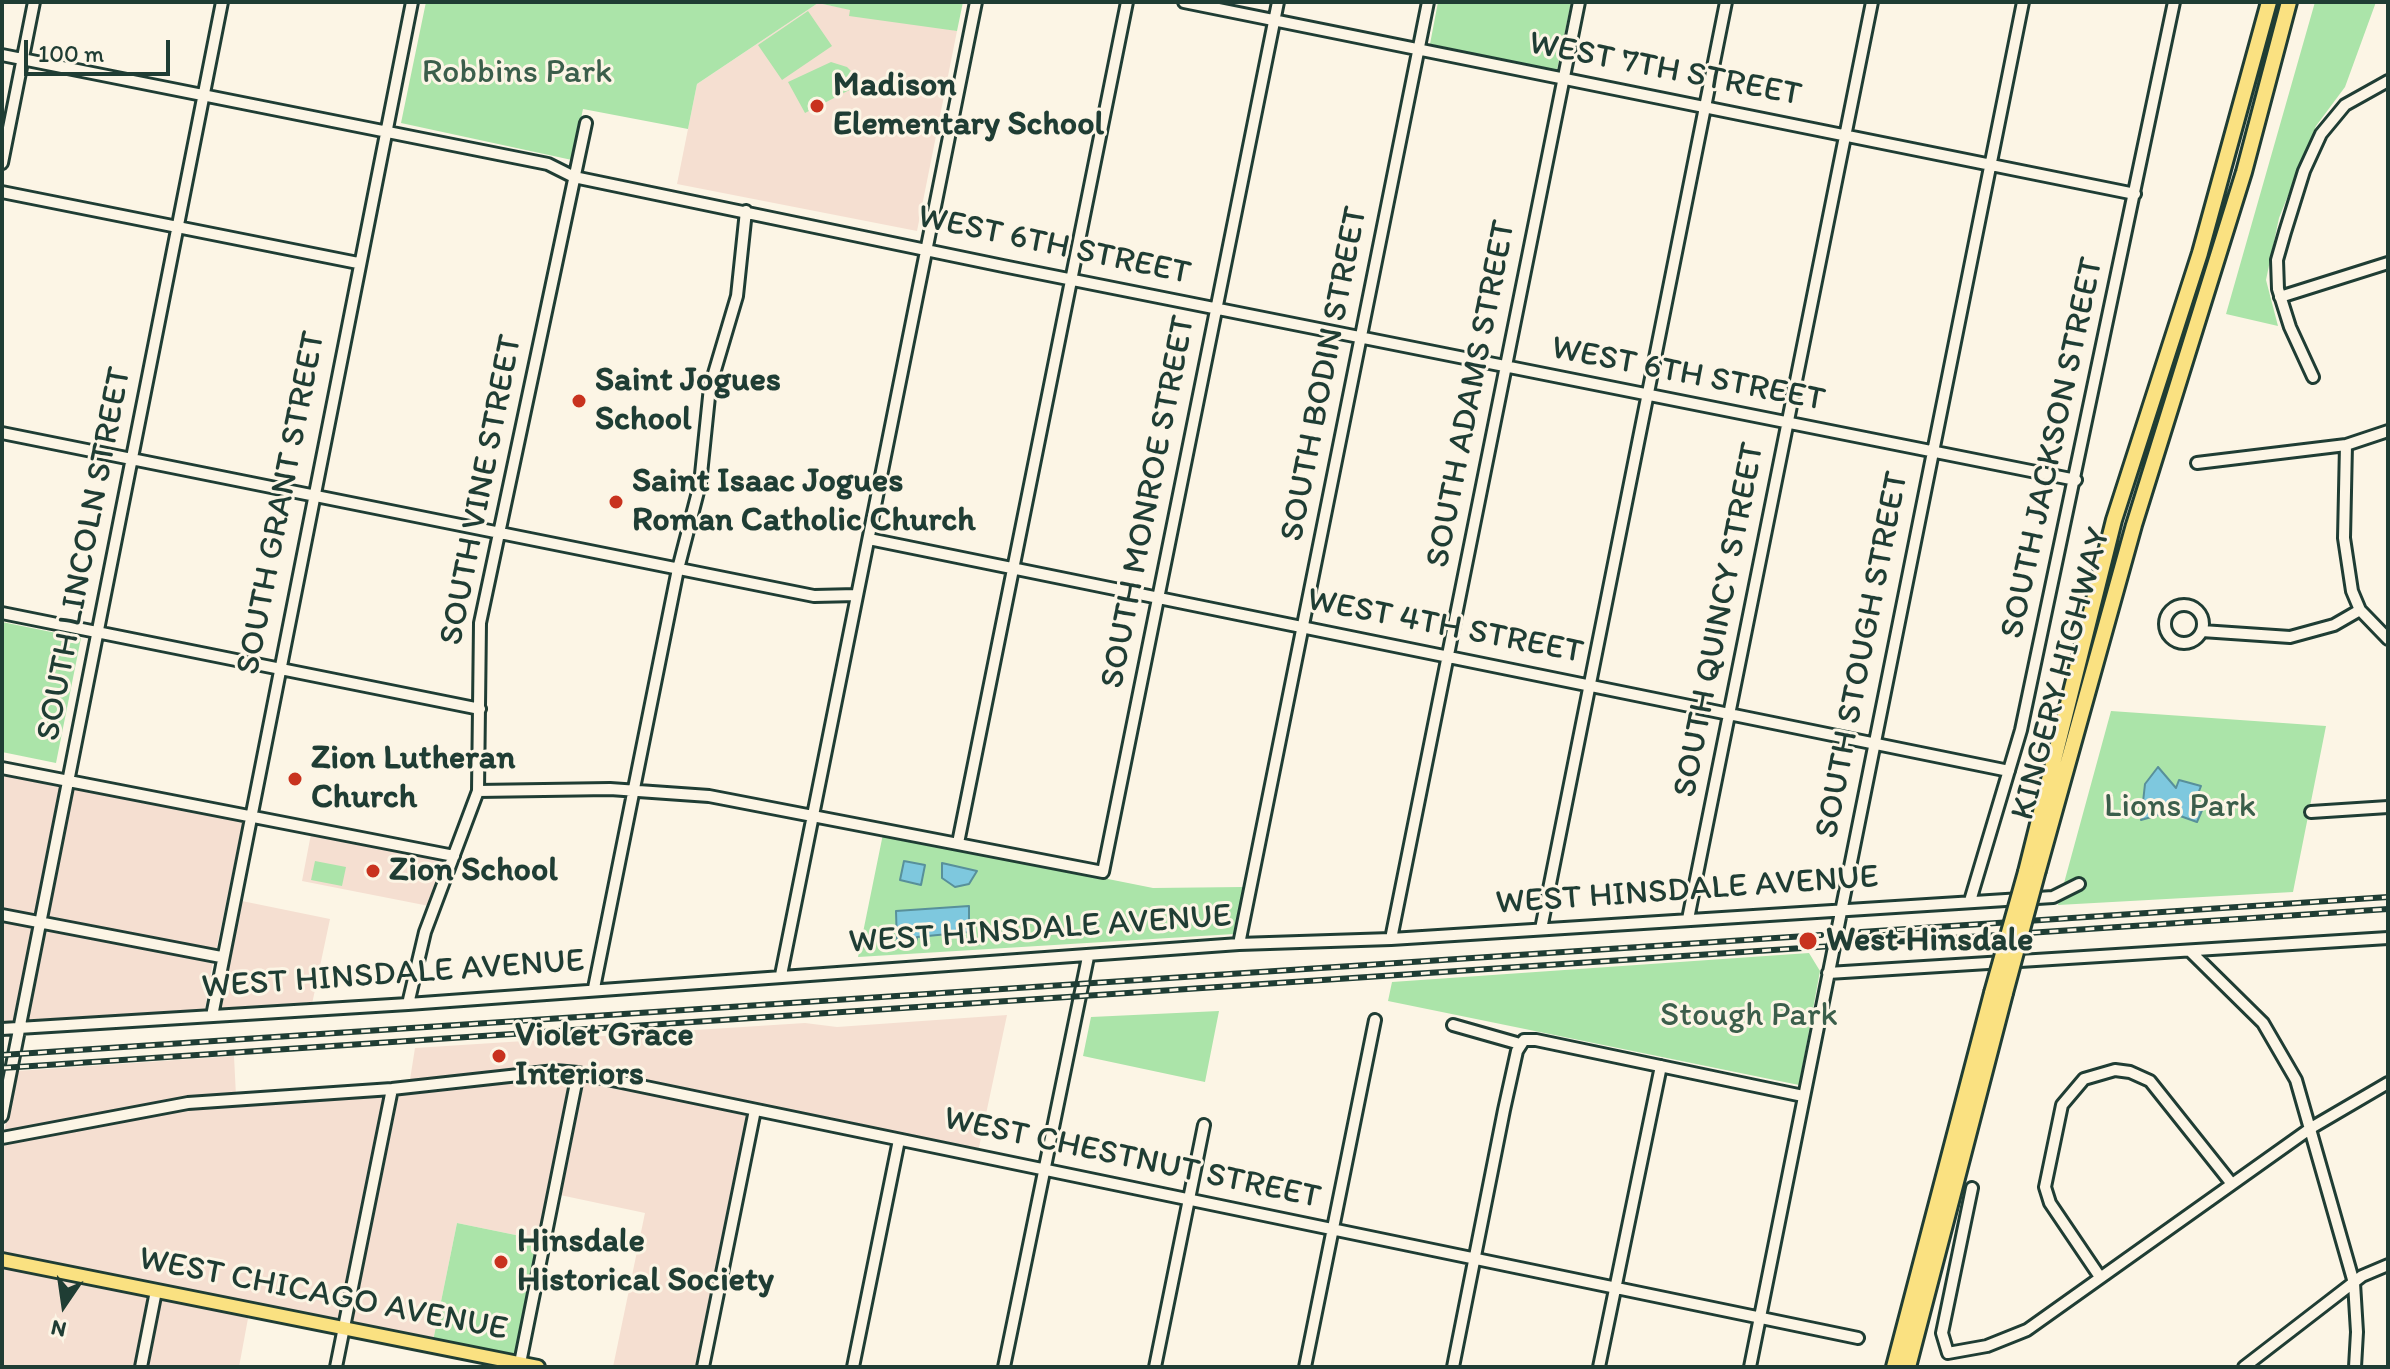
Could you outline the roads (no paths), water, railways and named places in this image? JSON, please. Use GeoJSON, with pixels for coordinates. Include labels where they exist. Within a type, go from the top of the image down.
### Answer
{"type":"FeatureCollection","features":[{"type":"Feature","properties":{"kind":"highway","name":"KINGERY HIGHWAY"},"geometry":{"type":"LineString","coordinates":[[2032,871],[2114,520],[2200,253],[2269,2]]}},
{"type":"Feature","properties":{"kind":"highway","name":"KINGERY HIGHWAY"},"geometry":{"type":"LineString","coordinates":[[1894,1367],[2032,871],[2134,525],[2244,172],[2289,2]]}},
{"type":"Feature","properties":{"kind":"highway","name":"KINGERY HIGHWAY"},"geometry":{"type":"LineString","coordinates":[[1908,1367],[1999,993]]}},
{"type":"Feature","properties":{"kind":"main road","name":"WEST CHICAGO AVENUE"},"geometry":{"type":"LineString","coordinates":[[2,1260],[538,1367]]}},
{"type":"Feature","properties":{"kind":"street"},"geometry":{"type":"LineString","coordinates":[[2,163],[34,2]]}},
{"type":"Feature","properties":{"kind":"street","name":"SOUTH LINCOLN STREET"},"geometry":{"type":"LineString","coordinates":[[2,1116],[222,2]]}},
{"type":"Feature","properties":{"kind":"street","name":"SOUTH GRANT STREET"},"geometry":{"type":"LineString","coordinates":[[212,1016],[221,957],[412,2]]}},
{"type":"Feature","properties":{"kind":"street"},"geometry":{"type":"LineString","coordinates":[[781,975],[976,2]]}},
{"type":"Feature","properties":{"kind":"street"},"geometry":{"type":"LineString","coordinates":[[478,791],[634,790],[709,796],[958,843],[1127,2]]}},
{"type":"Feature","properties":{"kind":"street","name":"WEST 7TH STREET"},"geometry":{"type":"LineString","coordinates":[[1184,2],[2135,194]]}},
{"type":"Feature","properties":{"kind":"street","name":"SOUTH MONROE STREET"},"geometry":{"type":"LineString","coordinates":[[958,843],[1103,872],[1278,2]]}},
{"type":"Feature","properties":{"kind":"street","name":"SOUTH BODIN STREET"},"geometry":{"type":"LineString","coordinates":[[1239,944],[1428,2]]}},
{"type":"Feature","properties":{"kind":"street","name":"SOUTH ADAMS STREET"},"geometry":{"type":"LineString","coordinates":[[1391,939],[1579,2]]}},
{"type":"Feature","properties":{"kind":"street"},"geometry":{"type":"LineString","coordinates":[[1541,929],[1726,2]]}},
{"type":"Feature","properties":{"kind":"street","name":"SOUTH QUINCY STREET"},"geometry":{"type":"LineString","coordinates":[[1688,919],[1872,2]]}},
{"type":"Feature","properties":{"kind":"street","name":"SOUTH STOUGH STREET"},"geometry":{"type":"LineString","coordinates":[[1750,1367],[2023,2]]}},
{"type":"Feature","properties":{"kind":"street","name":"SOUTH JACKSON STREET"},"geometry":{"type":"LineString","coordinates":[[1970,901],[2009,771],[2076,480],[2174,2]]}},
{"type":"Feature","properties":{"kind":"street","name":"WEST 6TH STREET"},"geometry":{"type":"LineString","coordinates":[[2,55],[548,164],[574,177],[1071,280],[2076,480]]}},
{"type":"Feature","properties":{"kind":"street"},"geometry":{"type":"LineString","coordinates":[[2313,377],[2280,297],[2277,260],[2304,171],[2329,123],[2357,97],[2388,81]]}},
{"type":"Feature","properties":{"kind":"street","name":"SOUTH VINE STREET"},"geometry":{"type":"LineString","coordinates":[[408,1004],[425,932],[478,791],[480,709],[477,666],[480,623],[586,123]]}},
{"type":"Feature","properties":{"kind":"street"},"geometry":{"type":"LineString","coordinates":[[2,192],[358,263]]}},
{"type":"Feature","properties":{"kind":"street"},"geometry":{"type":"LineString","coordinates":[[594,988],[678,569],[700,484],[710,387],[737,296],[746,211]]}},
{"type":"Feature","properties":{"kind":"street"},"geometry":{"type":"LineString","coordinates":[[2280,297],[2388,263]]}},
{"type":"Feature","properties":{"kind":"street"},"geometry":{"type":"LineString","coordinates":[[2197,463],[2346,445],[2388,431]]}},
{"type":"Feature","properties":{"kind":"street"},"geometry":{"type":"LineString","coordinates":[[2,433],[814,596],[857,595]]}},
{"type":"Feature","properties":{"kind":"street"},"geometry":{"type":"LineString","coordinates":[[2346,445],[2344,538],[2352,591],[2360,610],[2388,639]]}},
{"type":"Feature","properties":{"kind":"street","name":"WEST 4TH STREET"},"geometry":{"type":"LineString","coordinates":[[869,539],[2009,771]]}},
{"type":"Feature","properties":{"kind":"street"},"geometry":{"type":"LineString","coordinates":[[2202,631],[2290,637],[2334,625],[2360,610]]}},
{"type":"Feature","properties":{"kind":"street"},"geometry":{"type":"LineString","coordinates":[[2,613],[480,709]]}},
{"type":"Feature","properties":{"kind":"street"},"geometry":{"type":"LineString","coordinates":[[2,768],[454,856]]}},
{"type":"Feature","properties":{"kind":"street"},"geometry":{"type":"LineString","coordinates":[[2311,812],[2388,807]]}},
{"type":"Feature","properties":{"kind":"street","name":"WEST HINSDALE AVENUE"},"geometry":{"type":"LineString","coordinates":[[2,1029],[408,1004],[594,988],[1088,957],[1239,944],[1391,939],[2053,897],[2079,884]]}},
{"type":"Feature","properties":{"kind":"street"},"geometry":{"type":"LineString","coordinates":[[2,915],[221,957]]}},
{"type":"Feature","properties":{"kind":"street"},"geometry":{"type":"LineString","coordinates":[[1828,973],[2388,938]]}},
{"type":"Feature","properties":{"kind":"street"},"geometry":{"type":"LineString","coordinates":[[2191,952],[2247,1006],[2277,1042],[2296,1080],[2354,1283],[2357,1332],[2355,1367]]}},
{"type":"Feature","properties":{"kind":"street"},"geometry":{"type":"LineString","coordinates":[[1004,1367],[1088,957]]}},
{"type":"Feature","properties":{"kind":"street"},"geometry":{"type":"LineString","coordinates":[[1305,1367],[1375,1020]]}},
{"type":"Feature","properties":{"kind":"street"},"geometry":{"type":"LineString","coordinates":[[1453,1025],[1522,1042],[1536,1040],[1803,1096]]}},
{"type":"Feature","properties":{"kind":"street"},"geometry":{"type":"LineString","coordinates":[[1453,1367],[1522,1042]]}},
{"type":"Feature","properties":{"kind":"street"},"geometry":{"type":"LineString","coordinates":[[1599,1367],[1661,1066]]}},
{"type":"Feature","properties":{"kind":"street"},"geometry":{"type":"LineString","coordinates":[[2100,1277],[2050,1203],[2045,1187],[2060,1112],[2067,1096],[2084,1079],[2115,1070],[2130,1072],[2150,1081],[2232,1184]]}},
{"type":"Feature","properties":{"kind":"street","name":"WEST CHESTNUT STREET"},"geometry":{"type":"LineString","coordinates":[[2,1138],[188,1103],[392,1089],[555,1071],[578,1073],[1858,1338]]}},
{"type":"Feature","properties":{"kind":"street"},"geometry":{"type":"LineString","coordinates":[[520,1363],[578,1073]]}},
{"type":"Feature","properties":{"kind":"street"},"geometry":{"type":"LineString","coordinates":[[1972,1188],[1942,1333],[1948,1353],[1987,1346],[2027,1330],[2311,1128],[2388,1083]]}},
{"type":"Feature","properties":{"kind":"street"},"geometry":{"type":"LineString","coordinates":[[336,1367],[392,1089]]}},
{"type":"Feature","properties":{"kind":"street"},"geometry":{"type":"LineString","coordinates":[[703,1367],[755,1110]]}},
{"type":"Feature","properties":{"kind":"street"},"geometry":{"type":"LineString","coordinates":[[1155,1367],[1204,1125]]}},
{"type":"Feature","properties":{"kind":"street"},"geometry":{"type":"LineString","coordinates":[[853,1367],[899,1140]]}},
{"type":"Feature","properties":{"kind":"street"},"geometry":{"type":"LineString","coordinates":[[2244,1367],[2354,1283],[2388,1265]]}},
{"type":"Feature","properties":{"kind":"street"},"geometry":{"type":"LineString","coordinates":[[141,1367],[156,1291]]}},
{"type":"Feature","properties":{"kind":"water"},"geometry":{"type":"Polygon","coordinates":[[[2158,767],[2176,788],[2179,780],[2201,786],[2194,804],[2203,808],[2197,822],[2169,812],[2141,820],[2145,784],[2158,767]]]}},
{"type":"Feature","properties":{"kind":"water"},"geometry":{"type":"Polygon","coordinates":[[[904,861],[925,865],[921,885],[900,880],[904,861]]]}},
{"type":"Feature","properties":{"kind":"water"},"geometry":{"type":"Polygon","coordinates":[[[942,863],[977,871],[969,884],[955,887],[942,878],[942,863]]]}},
{"type":"Feature","properties":{"kind":"water"},"geometry":{"type":"Polygon","coordinates":[[[969,906],[969,932],[917,937],[916,943],[897,945],[896,911],[969,906]]]}},
{"type":"Feature","properties":{"kind":"railway"},"geometry":{"type":"LineString","coordinates":[[1861,932],[2388,897]]}},
{"type":"Feature","properties":{"kind":"railway"},"geometry":{"type":"LineString","coordinates":[[2,1068],[2388,909]]}},
{"type":"Feature","properties":{"kind":"railway"},"geometry":{"type":"LineString","coordinates":[[2,1055],[1821,935]]}},
{"type":"Feature","properties":{"kind":"place","name":"Madison Elementary School"},"geometry":{"type":"Point","coordinates":[817,106]}},
{"type":"Feature","properties":{"kind":"place","name":"Saint Jogues School"},"geometry":{"type":"Point","coordinates":[579,401]}},
{"type":"Feature","properties":{"kind":"place","name":"Saint Isaac Jogues Roman Catholic Church"},"geometry":{"type":"Point","coordinates":[616,502]}},
{"type":"Feature","properties":{"kind":"place","name":"Zion Lutheran Church"},"geometry":{"type":"Point","coordinates":[295,779]}},
{"type":"Feature","properties":{"kind":"place","name":"Zion School"},"geometry":{"type":"Point","coordinates":[373,871]}},
{"type":"Feature","properties":{"kind":"place","name":"West Hinsdale"},"geometry":{"type":"Point","coordinates":[1808,941]}},
{"type":"Feature","properties":{"kind":"place","name":"Violet Grace Interiors"},"geometry":{"type":"Point","coordinates":[499,1056]}},
{"type":"Feature","properties":{"kind":"place","name":"Hinsdale Historical Society"},"geometry":{"type":"Point","coordinates":[501,1262]}},
{"type":"Feature","properties":{"kind":"park label","name":"Robbins Park"},"geometry":{"type":"Point","coordinates":[517,73]}},
{"type":"Feature","properties":{"kind":"park label","name":"Lions Park"},"geometry":{"type":"Point","coordinates":[2180,807]}},
{"type":"Feature","properties":{"kind":"park label","name":"Stough Park"},"geometry":{"type":"Point","coordinates":[1749,1016]}}]}
